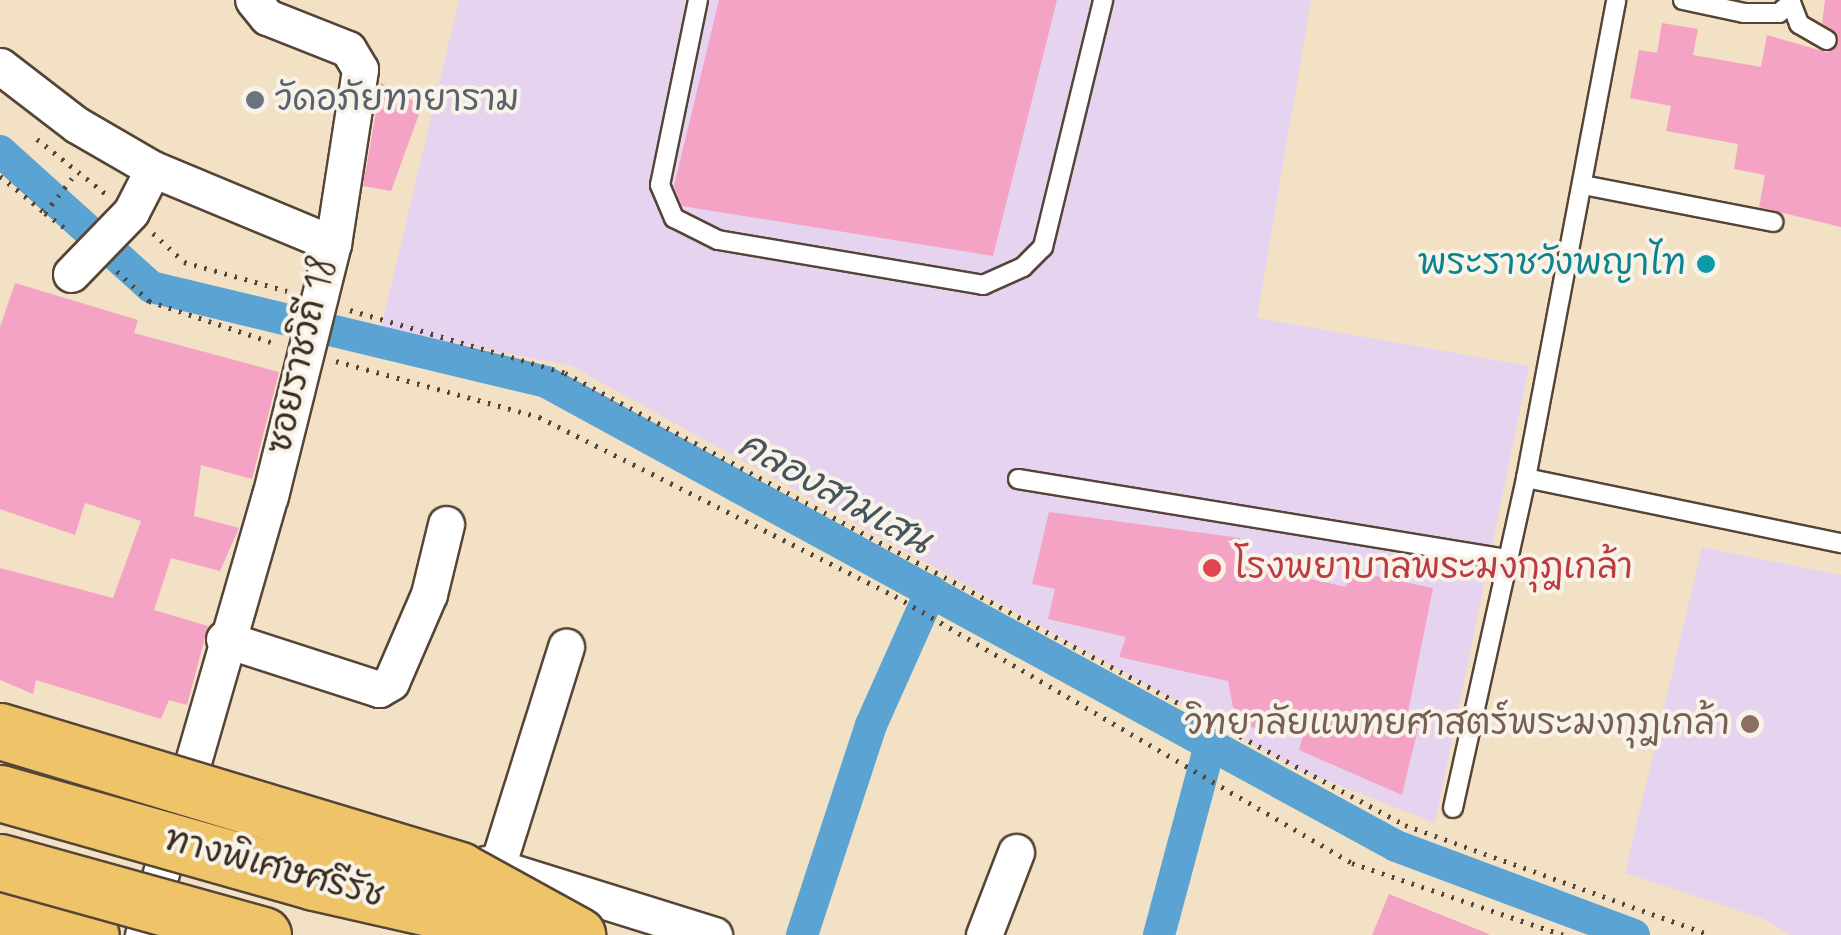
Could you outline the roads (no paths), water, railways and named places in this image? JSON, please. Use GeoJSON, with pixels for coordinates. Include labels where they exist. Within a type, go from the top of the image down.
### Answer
{"type":"FeatureCollection","features":[{"type":"Feature","properties":{"kind":"highway"},"geometry":{"type":"LineString","coordinates":[[0,731],[459,870],[577,935]]}},
{"type":"Feature","properties":{"kind":"highway","name":"ทางพิเศษศรีรัช"},"geometry":{"type":"LineString","coordinates":[[0,793],[314,882],[550,935]]}},
{"type":"Feature","properties":{"kind":"highway","name":"ทางพิเศษศรีรัช"},"geometry":{"type":"LineString","coordinates":[[0,862],[263,935]]}},
{"type":"Feature","properties":{"kind":"highway"},"geometry":{"type":"LineString","coordinates":[[0,914],[92,935]]}},
{"type":"Feature","properties":{"kind":"street"},"geometry":{"type":"LineString","coordinates":[[253,0],[268,17],[357,58],[333,244]]}},
{"type":"Feature","properties":{"kind":"street","name":"ซอยราชวิถี 18"},"geometry":{"type":"LineString","coordinates":[[0,66],[77,125],[153,168],[333,244],[310,298],[270,496],[186,770],[143,935]]}},
{"type":"Feature","properties":{"kind":"street"},"geometry":{"type":"LineString","coordinates":[[92,264],[136,217],[153,168]]}},
{"type":"Feature","properties":{"kind":"street"},"geometry":{"type":"LineString","coordinates":[[224,639],[379,689],[390,682],[429,594],[446,524]]}},
{"type":"Feature","properties":{"kind":"street"},"geometry":{"type":"LineString","coordinates":[[497,867],[566,648]]}},
{"type":"Feature","properties":{"kind":"street"},"geometry":{"type":"LineString","coordinates":[[0,723],[186,770],[714,935]]}},
{"type":"Feature","properties":{"kind":"street"},"geometry":{"type":"LineString","coordinates":[[984,935],[1016,852]]}},
{"type":"Feature","properties":{"kind":"lane"},"geometry":{"type":"LineString","coordinates":[[698,0],[660,185],[674,218],[718,240],[984,285],[1023,268],[1042,247],[1103,0]]}},
{"type":"Feature","properties":{"kind":"lane"},"geometry":{"type":"LineString","coordinates":[[1454,808],[1526,478],[1616,0]]}},
{"type":"Feature","properties":{"kind":"lane"},"geometry":{"type":"LineString","coordinates":[[1683,0],[1744,13],[1779,14],[1790,1],[1799,24],[1827,40]]}},
{"type":"Feature","properties":{"kind":"lane"},"geometry":{"type":"LineString","coordinates":[[1583,185],[1773,222]]}},
{"type":"Feature","properties":{"kind":"lane"},"geometry":{"type":"LineString","coordinates":[[1526,478],[1841,543]]}},
{"type":"Feature","properties":{"kind":"lane"},"geometry":{"type":"LineString","coordinates":[[1018,479],[1508,559]]}},
{"type":"Feature","properties":{"kind":"waterway","name":"คลองสามเสน"},"geometry":{"type":"LineString","coordinates":[[0,151],[151,287],[546,382],[1396,846],[1634,935]]}},
{"type":"Feature","properties":{"kind":"waterway"},"geometry":{"type":"LineString","coordinates":[[802,935],[871,725],[931,591]]}},
{"type":"Feature","properties":{"kind":"waterway"},"geometry":{"type":"LineString","coordinates":[[1159,935],[1210,745]]}},
{"type":"Feature","properties":{"kind":"place","name":"วัดอภัยทายาราม"},"geometry":{"type":"Point","coordinates":[255,100]}},
{"type":"Feature","properties":{"kind":"place","name":"พระราชวังพญาไท"},"geometry":{"type":"Point","coordinates":[1706,264]}},
{"type":"Feature","properties":{"kind":"place","name":"โรงพยาบาลพระมงกุฎเกล้า"},"geometry":{"type":"Point","coordinates":[1212,568]}},
{"type":"Feature","properties":{"kind":"place","name":"วิทยาลัยแพทยศาสตร์พระมงกุฎเกล้า"},"geometry":{"type":"Point","coordinates":[1750,724]}}]}
